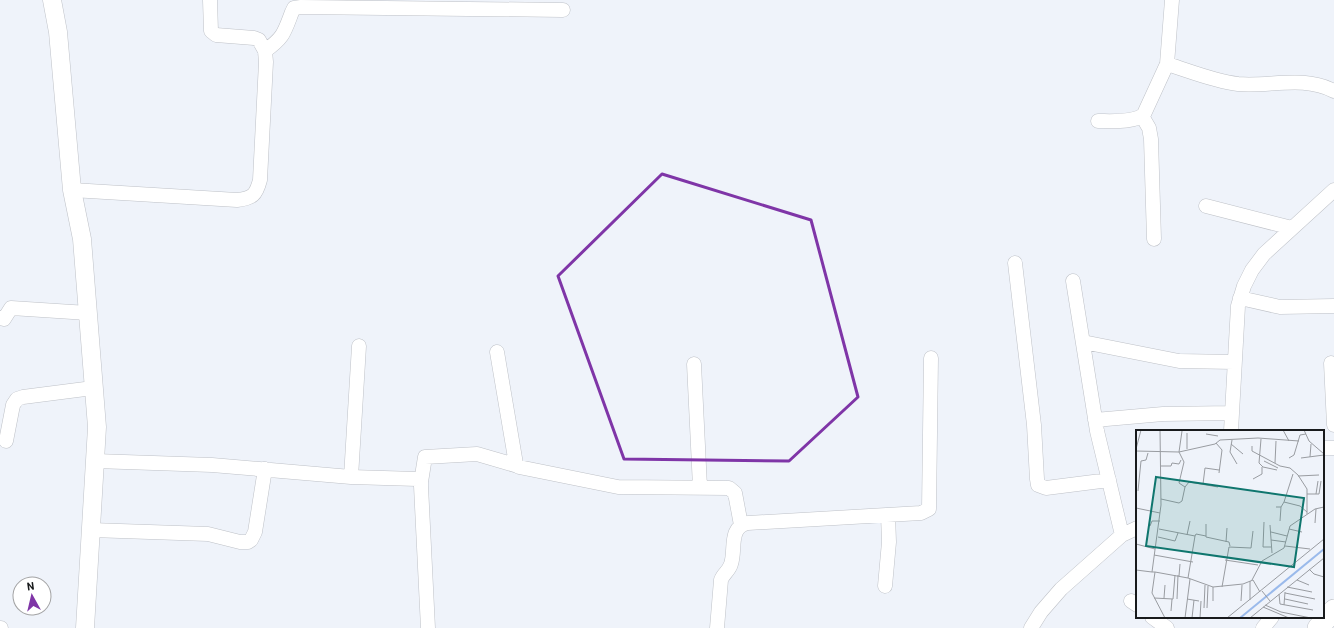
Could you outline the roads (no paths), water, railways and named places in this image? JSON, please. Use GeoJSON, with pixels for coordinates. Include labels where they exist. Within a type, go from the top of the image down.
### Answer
{"type":"FeatureCollection","features":[{"type":"Feature","properties":{"kind":"highway"},"geometry":{"type":"LineString","coordinates":[[1318,628],[1334,610]]}},
{"type":"Feature","properties":{"kind":"main road"},"geometry":{"type":"LineString","coordinates":[[52,0],[58,32],[72,190],[82,239],[96,427],[85,628]]}},
{"type":"Feature","properties":{"kind":"street"},"geometry":{"type":"LineString","coordinates":[[72,190],[237,200],[252,196],[257,191],[260,180],[266,62],[265,51],[259,40],[254,38],[216,35],[211,31],[210,0]]}},
{"type":"Feature","properties":{"kind":"street"},"geometry":{"type":"LineString","coordinates":[[1098,121],[1130,120],[1142,116],[1147,110],[1167,64],[1172,0]]}},
{"type":"Feature","properties":{"kind":"street"},"geometry":{"type":"LineString","coordinates":[[265,51],[282,36],[292,12],[297,7],[424,4],[563,10]]}},
{"type":"Feature","properties":{"kind":"street"},"geometry":{"type":"LineString","coordinates":[[1167,64],[1225,82],[1238,84],[1302,82],[1314,83],[1334,91]]}},
{"type":"Feature","properties":{"kind":"street"},"geometry":{"type":"LineString","coordinates":[[1142,116],[1149,128],[1151,139],[1154,239]]}},
{"type":"Feature","properties":{"kind":"street"},"geometry":{"type":"LineString","coordinates":[[1231,430],[1238,306],[1244,286],[1252,270],[1264,254],[1334,190]]}},
{"type":"Feature","properties":{"kind":"street"},"geometry":{"type":"LineString","coordinates":[[1206,206],[1292,228]]}},
{"type":"Feature","properties":{"kind":"street"},"geometry":{"type":"LineString","coordinates":[[1015,263],[1034,425],[1038,485],[1046,488],[1109,480]]}},
{"type":"Feature","properties":{"kind":"street"},"geometry":{"type":"LineString","coordinates":[[1074,281],[1095,420],[1122,534]]}},
{"type":"Feature","properties":{"kind":"street"},"geometry":{"type":"LineString","coordinates":[[1240,298],[1280,307],[1334,306]]}},
{"type":"Feature","properties":{"kind":"street"},"geometry":{"type":"LineString","coordinates":[[0,318],[4,319],[11,308],[88,313]]}},
{"type":"Feature","properties":{"kind":"street"},"geometry":{"type":"LineString","coordinates":[[1083,342],[1179,361],[1234,362]]}},
{"type":"Feature","properties":{"kind":"street"},"geometry":{"type":"LineString","coordinates":[[351,477],[359,346]]}},
{"type":"Feature","properties":{"kind":"street"},"geometry":{"type":"LineString","coordinates":[[497,352],[518,466]]}},
{"type":"Feature","properties":{"kind":"street"},"geometry":{"type":"LineString","coordinates":[[717,628],[721,580],[730,566],[735,534],[738,527],[741,525],[748,523],[921,513],[929,509],[931,358]]}},
{"type":"Feature","properties":{"kind":"street"},"geometry":{"type":"LineString","coordinates":[[1331,363],[1334,425]]}},
{"type":"Feature","properties":{"kind":"street"},"geometry":{"type":"LineString","coordinates":[[694,364],[700,487]]}},
{"type":"Feature","properties":{"kind":"street"},"geometry":{"type":"LineString","coordinates":[[6,441],[14,405],[17,399],[93,388]]}},
{"type":"Feature","properties":{"kind":"street"},"geometry":{"type":"LineString","coordinates":[[1095,420],[1163,414],[1232,412]]}},
{"type":"Feature","properties":{"kind":"street"},"geometry":{"type":"LineString","coordinates":[[428,628],[421,482],[424,457],[477,454],[518,466],[614,486],[729,488],[733,490],[741,525]]}},
{"type":"Feature","properties":{"kind":"street"},"geometry":{"type":"LineString","coordinates":[[94,461],[212,465],[351,477],[413,478],[421,482]]}},
{"type":"Feature","properties":{"kind":"street"},"geometry":{"type":"LineString","coordinates":[[91,530],[208,534],[240,542],[248,542],[253,537],[255,532],[265,470]]}},
{"type":"Feature","properties":{"kind":"street"},"geometry":{"type":"LineString","coordinates":[[885,586],[888,515]]}},
{"type":"Feature","properties":{"kind":"street"},"geometry":{"type":"LineString","coordinates":[[1031,628],[1041,612],[1061,589],[1122,534],[1136,528]]}},
{"type":"Feature","properties":{"kind":"street"},"geometry":{"type":"LineString","coordinates":[[1153,618],[1167,628]]}},
{"type":"Feature","properties":{"kind":"street"},"geometry":{"type":"LineString","coordinates":[[1264,628],[1271,618]]}}]}
